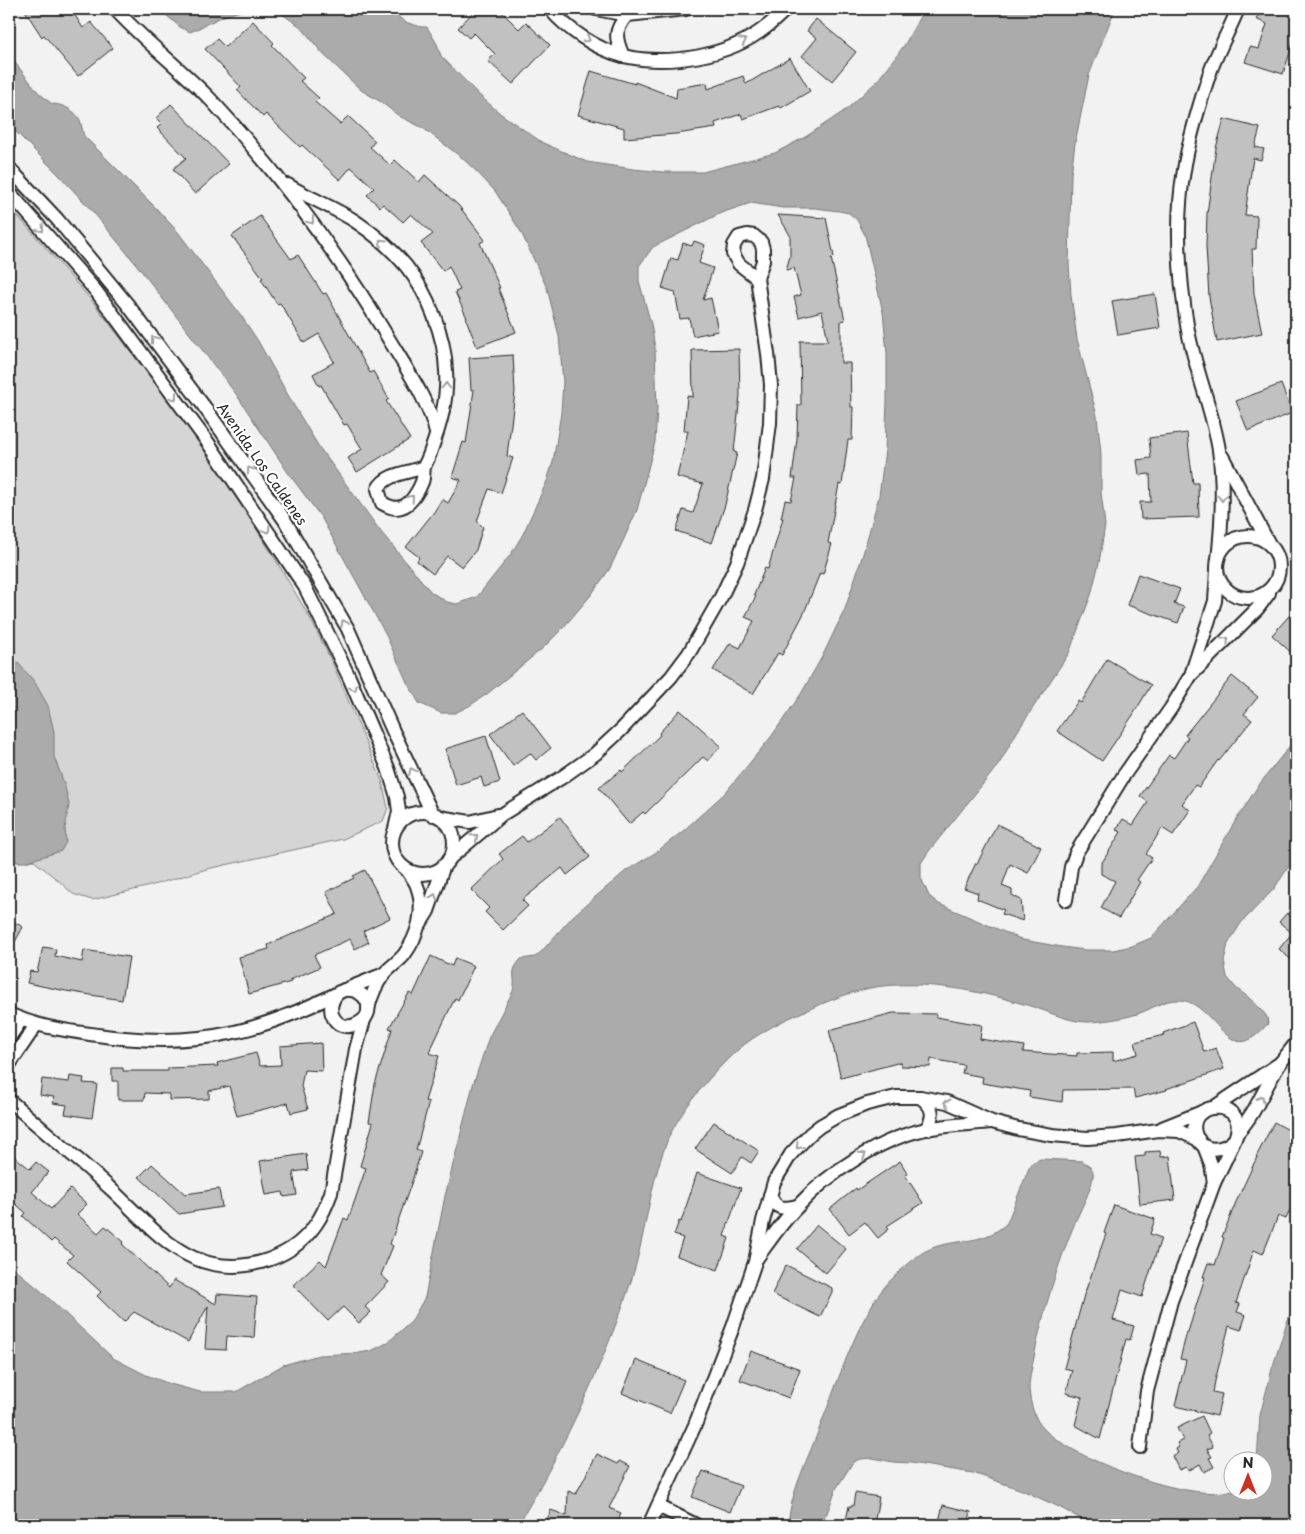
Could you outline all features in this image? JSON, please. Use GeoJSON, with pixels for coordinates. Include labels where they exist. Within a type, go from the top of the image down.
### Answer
{"type":"FeatureCollection","features":[{"type":"Feature","properties":{"kind":"street"},"geometry":{"type":"LineString","coordinates":[[115,9],[210,100],[282,182],[362,295],[428,409],[436,433]]}},
{"type":"Feature","properties":{"kind":"street"},"geometry":{"type":"LineString","coordinates":[[550,9],[559,19],[591,42],[623,56],[661,59],[682,59],[718,52],[742,42],[766,28],[786,9]]}},
{"type":"Feature","properties":{"kind":"street"},"geometry":{"type":"LineString","coordinates":[[596,9],[627,15],[686,9]]}},
{"type":"Feature","properties":{"kind":"street"},"geometry":{"type":"LineString","coordinates":[[1192,674],[1215,601],[1222,514],[1222,483],[1219,449],[1187,326],[1179,235],[1181,200],[1184,170],[1199,107],[1210,73],[1238,9]]}},
{"type":"Feature","properties":{"kind":"street"},"geometry":{"type":"LineString","coordinates":[[623,56],[617,42],[617,32],[621,22],[627,15]]}},
{"type":"Feature","properties":{"kind":"street","name":"Avenida Los Caldenes"},"geometry":{"type":"LineString","coordinates":[[9,168],[128,305],[204,405],[284,519],[348,629],[393,731],[436,816]]}},
{"type":"Feature","properties":{"kind":"street"},"geometry":{"type":"LineString","coordinates":[[282,182],[354,220],[380,240],[406,266],[420,288],[434,317],[442,344],[446,370],[446,394],[442,416],[424,467]]}},
{"type":"Feature","properties":{"kind":"street"},"geometry":{"type":"LineString","coordinates":[[9,192],[101,298],[209,444],[305,587],[349,677],[388,768],[397,797],[399,811],[392,837],[394,856],[399,864],[416,874],[436,871],[500,815],[567,774],[595,754],[621,730],[671,677],[689,653],[721,597],[737,563],[747,537],[763,479],[767,450],[771,385],[757,278]]}},
{"type":"Feature","properties":{"kind":"street"},"geometry":{"type":"LineString","coordinates":[[1066,900],[1071,867],[1076,853],[1124,776],[1192,674],[1258,608],[1278,580],[1280,570],[1275,550],[1268,542],[1219,449]]}},
{"type":"Feature","properties":{"kind":"street"},"geometry":{"type":"LineString","coordinates":[[1268,542],[1259,537],[1238,537],[1229,542],[1222,550],[1217,565],[1219,580],[1225,589],[1233,595],[1243,598],[1254,598],[1264,595],[1272,588]]}},
{"type":"Feature","properties":{"kind":"street"},"geometry":{"type":"LineString","coordinates":[[395,829],[408,816],[416,813],[470,822],[500,815]]}},
{"type":"Feature","properties":{"kind":"street"},"geometry":{"type":"LineString","coordinates":[[418,926],[428,911],[453,850],[451,831],[446,823],[436,816]]}},
{"type":"Feature","properties":{"kind":"street"},"geometry":{"type":"LineString","coordinates":[[9,1100],[177,1249],[210,1264],[227,1266],[262,1262],[290,1249],[315,1225],[325,1209],[330,1193],[356,1049],[372,996],[384,974],[403,956],[415,937],[420,914],[420,899],[416,885],[407,870]]}},
{"type":"Feature","properties":{"kind":"street"},"geometry":{"type":"LineString","coordinates":[[9,1014],[36,1025],[120,1038],[157,1040],[193,1038],[229,1034],[261,1025],[307,1008],[341,991],[384,974]]}},
{"type":"Feature","properties":{"kind":"street"},"geometry":{"type":"LineString","coordinates":[[307,1008],[326,1015],[342,1025],[355,1026],[366,1016],[366,999],[362,994],[350,989],[341,991],[334,997],[330,1008],[332,1014],[342,1025],[349,1031],[356,1049]]}},
{"type":"Feature","properties":{"kind":"street"},"geometry":{"type":"LineString","coordinates":[[9,1038],[21,1020]]}},
{"type":"Feature","properties":{"kind":"street"},"geometry":{"type":"LineString","coordinates":[[9,1065],[36,1025]]}},
{"type":"Feature","properties":{"kind":"street"},"geometry":{"type":"LineString","coordinates":[[649,1525],[695,1425],[733,1327],[754,1262],[770,1195],[778,1174],[791,1154],[820,1126],[839,1115],[867,1104],[896,1097],[920,1097],[947,1102],[992,1122],[1044,1134],[1087,1138],[1158,1130],[1180,1131],[1211,1148],[1224,1148],[1230,1144],[1255,1110],[1281,1063],[1296,1044]]}},
{"type":"Feature","properties":{"kind":"street"},"geometry":{"type":"LineString","coordinates":[[1158,1130],[1216,1106],[1281,1063]]}},
{"type":"Feature","properties":{"kind":"street"},"geometry":{"type":"LineString","coordinates":[[920,1097],[930,1106],[932,1113],[931,1121],[926,1129]]}},
{"type":"Feature","properties":{"kind":"street"},"geometry":{"type":"LineString","coordinates":[[1140,1447],[1147,1391],[1171,1301],[1214,1183],[1236,1136],[1236,1120],[1233,1115],[1228,1110],[1216,1106]]}},
{"type":"Feature","properties":{"kind":"street"},"geometry":{"type":"LineString","coordinates":[[1202,1111],[1196,1122],[1196,1134],[1211,1164],[1214,1183]]}},
{"type":"Feature","properties":{"kind":"street"},"geometry":{"type":"LineString","coordinates":[[754,1262],[797,1206],[822,1182],[849,1164],[884,1144],[926,1129],[992,1122]]}},
{"type":"Feature","properties":{"kind":"street"},"geometry":{"type":"LineString","coordinates":[[770,1195],[776,1206],[784,1209],[797,1206]]}},
{"type":"Feature","properties":{"kind":"street"},"geometry":{"type":"LineString","coordinates":[[658,1506],[696,1525]]}},
{"type":"Feature","properties":{"kind":"shaded area"},"geometry":{"type":"Polygon","coordinates":[[[159,9],[249,9],[222,17],[190,32],[180,27],[159,9]]]}},
{"type":"Feature","properties":{"kind":"shaded area"},"geometry":{"type":"Polygon","coordinates":[[[275,9],[388,9],[405,22],[427,27],[437,44],[441,56],[479,95],[501,114],[543,143],[587,162],[663,172],[703,172],[775,153],[807,136],[847,109],[875,83],[893,61],[905,44],[924,9],[1115,9],[1089,75],[1075,143],[1071,174],[1069,264],[1071,295],[1077,339],[1097,416],[1101,454],[1101,493],[1105,525],[1099,563],[1091,595],[1069,653],[1017,732],[999,764],[921,863],[921,878],[929,896],[939,904],[1023,940],[1085,950],[1113,950],[1132,946],[1151,938],[1197,887],[1258,786],[1296,738],[1296,856],[1273,890],[1241,923],[1228,944],[1224,961],[1227,977],[1236,988],[1261,1009],[1267,1017],[1268,1024],[1249,1040],[1238,1041],[1230,1038],[1198,1007],[1189,1002],[1179,1000],[1168,1001],[1142,1012],[1113,1020],[1083,1022],[987,994],[937,986],[903,985],[870,988],[839,997],[787,1019],[751,1040],[714,1073],[688,1105],[668,1139],[655,1181],[634,1272],[623,1305],[576,1417],[518,1525],[9,1525],[9,1264],[113,1358],[146,1375],[200,1392],[236,1392],[283,1365],[319,1355],[371,1351],[387,1343],[411,1322],[425,1297],[445,1196],[473,1085],[489,1037],[513,991],[514,971],[517,964],[521,959],[535,957],[573,916],[627,870],[655,853],[683,831],[725,793],[771,737],[801,694],[823,655],[845,609],[879,496],[885,450],[887,353],[883,312],[865,235],[857,220],[849,213],[839,211],[815,208],[783,208],[751,203],[721,213],[653,247],[639,266],[639,281],[651,324],[655,348],[657,409],[655,442],[637,510],[609,570],[563,628],[543,648],[487,694],[455,713],[441,713],[419,703],[407,682],[385,633],[321,517],[289,474],[236,394],[136,264],[94,213],[9,125],[9,55],[38,92],[52,104],[64,106],[75,113],[80,120],[84,136],[178,232],[258,341],[319,447],[381,532],[431,592],[447,602],[457,604],[477,597],[511,554],[523,534],[547,481],[553,462],[561,413],[563,382],[559,336],[547,288],[521,232],[495,191],[477,172],[461,157],[423,128],[399,116],[361,90],[323,54],[301,27],[275,9]]]}},
{"type":"Feature","properties":{"kind":"shaded area"},"geometry":{"type":"Polygon","coordinates":[[[9,206],[92,301],[168,400],[209,456],[274,557],[309,616],[333,664],[382,781],[388,808],[383,821],[343,839],[207,869],[146,887],[92,900],[73,894],[33,860],[18,862],[9,860],[9,206]]]}},
{"type":"Feature","properties":{"kind":"shaded area"},"geometry":{"type":"Polygon","coordinates":[[[9,653],[34,681],[48,706],[54,732],[54,757],[64,783],[69,804],[65,829],[66,842],[61,851],[25,862],[9,860],[9,653]]]}},
{"type":"Feature","properties":{"kind":"shaded area"},"geometry":{"type":"Polygon","coordinates":[[[1041,1159],[1082,1161],[1090,1166],[1093,1171],[1090,1187],[1057,1272],[1035,1352],[1029,1389],[1030,1399],[1037,1420],[1043,1428],[1058,1440],[1079,1453],[1133,1476],[1190,1491],[1222,1492],[1222,1502],[1272,1502],[1272,1452],[1258,1452],[1260,1415],[1272,1369],[1296,1301],[1296,1525],[1092,1525],[1022,1490],[973,1473],[873,1458],[860,1459],[853,1462],[836,1489],[827,1513],[819,1525],[788,1525],[797,1486],[844,1363],[864,1319],[879,1294],[897,1274],[922,1253],[943,1245],[987,1236],[1007,1223],[1033,1162],[1041,1159]]]}},
{"type":"Feature","properties":{"kind":"building"},"geometry":{"type":"Polygon","coordinates":[[[24,9],[71,9],[83,28],[91,22],[113,48],[78,76],[44,35],[42,37],[24,9]]]}},
{"type":"Feature","properties":{"kind":"building"},"geometry":{"type":"Polygon","coordinates":[[[476,9],[499,9],[519,29],[526,22],[550,45],[513,84],[488,61],[495,54],[474,33],[469,38],[458,28],[476,9]]]}},
{"type":"Feature","properties":{"kind":"building"},"geometry":{"type":"Polygon","coordinates":[[[1262,9],[1296,9],[1296,34],[1283,74],[1245,62],[1250,47],[1259,49],[1267,24],[1256,19],[1262,9]]]}},
{"type":"Feature","properties":{"kind":"building"},"geometry":{"type":"Polygon","coordinates":[[[816,19],[856,52],[832,81],[802,56],[817,38],[807,31],[816,19]]]}},
{"type":"Feature","properties":{"kind":"building"},"geometry":{"type":"Polygon","coordinates":[[[253,21],[274,43],[272,45],[304,78],[300,81],[319,98],[315,102],[340,124],[348,116],[375,141],[370,147],[390,165],[395,160],[419,182],[425,175],[459,206],[485,240],[480,243],[500,288],[498,288],[516,332],[477,347],[455,292],[460,290],[449,266],[443,271],[421,243],[433,234],[411,214],[403,222],[383,204],[380,207],[367,195],[374,188],[351,167],[340,180],[302,145],[300,147],[266,114],[263,117],[237,90],[241,87],[205,49],[217,39],[225,47],[253,21]]]}},
{"type":"Feature","properties":{"kind":"building"},"geometry":{"type":"Polygon","coordinates":[[[790,58],[810,91],[781,108],[779,106],[743,119],[741,114],[715,123],[716,128],[676,134],[624,138],[624,128],[578,115],[591,71],[635,84],[635,82],[676,98],[677,88],[707,83],[708,89],[743,76],[746,84],[790,58]]]}},
{"type":"Feature","properties":{"kind":"building"},"geometry":{"type":"Polygon","coordinates":[[[171,104],[229,164],[195,194],[173,169],[186,158],[157,128],[162,124],[156,118],[171,104]]]}},
{"type":"Feature","properties":{"kind":"building"},"geometry":{"type":"Polygon","coordinates":[[[1224,119],[1260,128],[1255,147],[1264,149],[1261,160],[1253,158],[1245,215],[1257,216],[1256,249],[1252,249],[1254,294],[1262,333],[1217,342],[1209,297],[1206,246],[1207,214],[1216,148],[1224,119]]]}},
{"type":"Feature","properties":{"kind":"building"},"geometry":{"type":"Polygon","coordinates":[[[778,215],[826,218],[834,257],[831,258],[845,320],[841,321],[841,363],[850,363],[851,407],[853,407],[852,440],[848,440],[842,485],[839,484],[828,543],[832,544],[823,574],[820,573],[804,613],[782,655],[778,653],[753,694],[713,670],[730,643],[740,648],[754,621],[745,617],[756,596],[754,595],[765,568],[768,569],[783,518],[781,518],[785,500],[791,501],[796,478],[792,478],[797,439],[798,405],[801,405],[800,341],[828,341],[822,311],[799,317],[794,297],[801,295],[794,268],[786,270],[790,256],[790,235],[778,215]]]}},
{"type":"Feature","properties":{"kind":"building"},"geometry":{"type":"Polygon","coordinates":[[[260,216],[291,259],[298,255],[323,294],[326,293],[370,373],[373,371],[389,399],[386,401],[410,439],[357,472],[348,458],[362,449],[347,424],[344,425],[313,374],[334,362],[319,334],[304,343],[280,303],[277,304],[261,279],[263,278],[232,236],[260,216]]]}},
{"type":"Feature","properties":{"kind":"building"},"geometry":{"type":"Polygon","coordinates":[[[694,241],[705,245],[699,263],[713,268],[703,300],[711,298],[718,331],[693,336],[689,318],[680,319],[675,292],[662,288],[671,258],[678,260],[683,243],[692,246],[694,241]]]}},
{"type":"Feature","properties":{"kind":"building"},"geometry":{"type":"Polygon","coordinates":[[[1155,294],[1160,328],[1118,335],[1112,301],[1155,294]]]}},
{"type":"Feature","properties":{"kind":"building"},"geometry":{"type":"Polygon","coordinates":[[[739,349],[740,395],[734,452],[737,453],[725,505],[712,543],[676,531],[683,510],[693,513],[703,484],[677,477],[688,431],[684,431],[687,396],[693,397],[692,350],[739,349]]]}},
{"type":"Feature","properties":{"kind":"building"},"geometry":{"type":"Polygon","coordinates":[[[513,355],[515,392],[507,456],[513,458],[501,493],[489,489],[477,521],[483,527],[476,550],[462,567],[447,556],[433,574],[417,561],[419,557],[406,547],[442,499],[448,503],[461,480],[452,477],[463,442],[466,443],[474,390],[471,390],[469,358],[513,355]]]}},
{"type":"Feature","properties":{"kind":"building"},"geometry":{"type":"Polygon","coordinates":[[[1281,384],[1292,413],[1248,431],[1236,401],[1281,384]]]}},
{"type":"Feature","properties":{"kind":"building"},"geometry":{"type":"Polygon","coordinates":[[[1187,433],[1193,483],[1198,483],[1199,517],[1141,519],[1140,502],[1151,502],[1150,474],[1139,475],[1137,460],[1151,458],[1149,438],[1187,433]]]}},
{"type":"Feature","properties":{"kind":"building"},"geometry":{"type":"Polygon","coordinates":[[[1138,574],[1180,589],[1174,604],[1184,607],[1178,623],[1127,605],[1138,574]]]}},
{"type":"Feature","properties":{"kind":"building"},"geometry":{"type":"Polygon","coordinates":[[[1296,608],[1296,657],[1272,635],[1296,608]]]}},
{"type":"Feature","properties":{"kind":"building"},"geometry":{"type":"Polygon","coordinates":[[[1107,659],[1151,685],[1102,761],[1057,731],[1078,701],[1081,703],[1107,659]]]}},
{"type":"Feature","properties":{"kind":"building"},"geometry":{"type":"Polygon","coordinates":[[[1232,676],[1258,697],[1244,714],[1252,720],[1218,760],[1199,787],[1195,785],[1182,804],[1190,810],[1173,835],[1162,828],[1146,854],[1152,858],[1137,880],[1140,882],[1119,918],[1101,908],[1115,881],[1101,874],[1101,864],[1121,832],[1116,830],[1123,819],[1133,825],[1148,802],[1140,796],[1169,755],[1174,758],[1188,737],[1185,735],[1232,676]]]}},
{"type":"Feature","properties":{"kind":"building"},"geometry":{"type":"Polygon","coordinates":[[[522,710],[551,748],[536,760],[530,753],[513,766],[490,734],[522,710]]]}},
{"type":"Feature","properties":{"kind":"building"},"geometry":{"type":"Polygon","coordinates":[[[680,710],[721,746],[708,761],[703,757],[645,814],[643,812],[629,824],[599,788],[621,770],[622,772],[660,735],[659,733],[680,710]]]}},
{"type":"Feature","properties":{"kind":"building"},"geometry":{"type":"Polygon","coordinates":[[[486,736],[500,782],[484,787],[481,777],[456,785],[445,749],[486,736]]]}},
{"type":"Feature","properties":{"kind":"building"},"geometry":{"type":"Polygon","coordinates":[[[560,817],[590,857],[567,875],[562,868],[522,900],[528,906],[503,930],[485,912],[489,908],[471,890],[503,859],[499,854],[522,836],[527,842],[560,817]]]}},
{"type":"Feature","properties":{"kind":"building"},"geometry":{"type":"Polygon","coordinates":[[[997,824],[1041,847],[1028,873],[1010,864],[1002,886],[1012,890],[1012,895],[1021,900],[1023,921],[1002,914],[1004,910],[977,899],[978,893],[964,888],[997,824]]]}},
{"type":"Feature","properties":{"kind":"building"},"geometry":{"type":"Polygon","coordinates":[[[365,870],[390,918],[363,931],[369,942],[355,949],[350,939],[314,955],[320,967],[290,980],[291,982],[249,994],[239,957],[269,949],[268,945],[337,914],[326,892],[354,878],[353,876],[365,870]]]}},
{"type":"Feature","properties":{"kind":"building"},"geometry":{"type":"Polygon","coordinates":[[[1287,913],[1296,921],[1296,964],[1279,949],[1292,933],[1279,922],[1287,913]]]}},
{"type":"Feature","properties":{"kind":"building"},"geometry":{"type":"Polygon","coordinates":[[[9,919],[23,927],[9,953],[9,919]]]}},
{"type":"Feature","properties":{"kind":"building"},"geometry":{"type":"Polygon","coordinates":[[[43,947],[56,949],[55,956],[82,962],[84,950],[129,957],[122,1000],[27,983],[30,971],[37,972],[43,947]]]}},
{"type":"Feature","properties":{"kind":"building"},"geometry":{"type":"Polygon","coordinates":[[[431,956],[452,966],[455,958],[474,966],[458,1000],[455,998],[429,1053],[439,1056],[425,1101],[429,1102],[416,1150],[421,1152],[390,1244],[393,1246],[381,1275],[389,1282],[365,1307],[371,1312],[359,1323],[343,1307],[328,1321],[293,1285],[320,1260],[326,1266],[344,1218],[348,1220],[366,1168],[360,1166],[373,1123],[369,1122],[375,1084],[392,1029],[389,1028],[409,993],[413,995],[431,956]]]}},
{"type":"Feature","properties":{"kind":"building"},"geometry":{"type":"Polygon","coordinates":[[[893,1013],[936,1014],[936,1017],[982,1025],[980,1039],[1024,1046],[1023,1052],[1077,1056],[1077,1053],[1113,1052],[1113,1061],[1138,1054],[1135,1042],[1164,1035],[1163,1033],[1193,1022],[1204,1052],[1216,1048],[1224,1069],[1167,1090],[1135,1098],[1133,1089],[1063,1090],[1062,1102],[1029,1097],[1030,1091],[982,1083],[983,1077],[962,1073],[964,1065],[931,1059],[930,1067],[901,1066],[901,1062],[841,1078],[829,1030],[893,1013]]]}},
{"type":"Feature","properties":{"kind":"building"},"geometry":{"type":"Polygon","coordinates":[[[321,1043],[322,1071],[304,1070],[301,1086],[308,1109],[291,1113],[288,1103],[237,1116],[229,1086],[209,1091],[209,1099],[169,1100],[169,1094],[145,1093],[144,1100],[118,1100],[118,1081],[112,1081],[112,1068],[123,1068],[123,1071],[168,1071],[168,1068],[218,1066],[217,1063],[256,1053],[260,1066],[281,1065],[280,1046],[321,1043]]]}},
{"type":"Feature","properties":{"kind":"building"},"geometry":{"type":"Polygon","coordinates":[[[70,1076],[84,1078],[83,1083],[97,1084],[92,1118],[65,1114],[67,1105],[53,1103],[54,1097],[40,1095],[42,1079],[69,1082],[70,1076]]]}},
{"type":"Feature","properties":{"kind":"building"},"geometry":{"type":"Polygon","coordinates":[[[714,1122],[759,1151],[751,1163],[742,1157],[732,1173],[695,1149],[714,1122]]]}},
{"type":"Feature","properties":{"kind":"building"},"geometry":{"type":"Polygon","coordinates":[[[1274,1122],[1296,1134],[1296,1197],[1286,1219],[1278,1216],[1263,1254],[1254,1250],[1236,1303],[1240,1304],[1237,1312],[1246,1315],[1241,1330],[1229,1326],[1215,1381],[1213,1392],[1222,1394],[1217,1416],[1175,1406],[1186,1360],[1180,1359],[1205,1277],[1203,1277],[1208,1263],[1215,1265],[1224,1238],[1222,1237],[1236,1202],[1274,1122]]]}},
{"type":"Feature","properties":{"kind":"building"},"geometry":{"type":"Polygon","coordinates":[[[1160,1151],[1161,1157],[1170,1156],[1175,1200],[1140,1204],[1135,1157],[1145,1156],[1145,1152],[1160,1151]]]}},
{"type":"Feature","properties":{"kind":"building"},"geometry":{"type":"Polygon","coordinates":[[[9,1152],[30,1169],[36,1162],[49,1172],[32,1192],[51,1209],[70,1189],[87,1204],[77,1214],[98,1233],[105,1226],[124,1242],[122,1244],[169,1288],[174,1280],[216,1304],[217,1294],[257,1297],[254,1338],[227,1336],[226,1350],[205,1349],[208,1306],[188,1342],[134,1312],[124,1322],[97,1296],[101,1292],[67,1261],[73,1255],[54,1239],[51,1242],[23,1216],[26,1213],[9,1198],[9,1152]]]}},
{"type":"Feature","properties":{"kind":"building"},"geometry":{"type":"Polygon","coordinates":[[[306,1154],[308,1170],[293,1172],[297,1195],[284,1197],[283,1192],[266,1195],[260,1161],[306,1154]]]}},
{"type":"Feature","properties":{"kind":"building"},"geometry":{"type":"Polygon","coordinates":[[[900,1161],[908,1174],[905,1175],[923,1203],[887,1226],[889,1229],[878,1238],[865,1222],[849,1234],[830,1209],[856,1188],[857,1190],[900,1161]]]}},
{"type":"Feature","properties":{"kind":"building"},"geometry":{"type":"Polygon","coordinates":[[[152,1164],[185,1194],[219,1189],[222,1207],[179,1214],[139,1177],[152,1164]]]}},
{"type":"Feature","properties":{"kind":"building"},"geometry":{"type":"Polygon","coordinates":[[[697,1173],[741,1188],[724,1236],[729,1238],[718,1270],[677,1256],[683,1238],[674,1235],[679,1221],[681,1222],[697,1173]]]}},
{"type":"Feature","properties":{"kind":"building"},"geometry":{"type":"Polygon","coordinates":[[[1114,1205],[1155,1219],[1150,1234],[1161,1238],[1142,1297],[1122,1290],[1113,1320],[1134,1326],[1130,1340],[1126,1339],[1100,1439],[1075,1425],[1082,1397],[1066,1393],[1072,1370],[1064,1368],[1084,1295],[1106,1234],[1104,1233],[1114,1205]]]}},
{"type":"Feature","properties":{"kind":"building"},"geometry":{"type":"Polygon","coordinates":[[[817,1225],[846,1249],[826,1273],[797,1249],[817,1225]]]}},
{"type":"Feature","properties":{"kind":"building"},"geometry":{"type":"Polygon","coordinates":[[[786,1265],[832,1288],[832,1292],[820,1317],[772,1294],[786,1265]]]}},
{"type":"Feature","properties":{"kind":"building"},"geometry":{"type":"Polygon","coordinates":[[[751,1351],[800,1369],[789,1398],[740,1380],[751,1351]]]}},
{"type":"Feature","properties":{"kind":"building"},"geometry":{"type":"Polygon","coordinates":[[[636,1360],[684,1380],[670,1413],[622,1393],[636,1360]]]}},
{"type":"Feature","properties":{"kind":"building"},"geometry":{"type":"Polygon","coordinates":[[[1202,1416],[1210,1433],[1207,1435],[1213,1447],[1207,1449],[1212,1457],[1209,1458],[1214,1467],[1204,1472],[1200,1464],[1188,1471],[1186,1467],[1179,1470],[1172,1456],[1178,1453],[1176,1449],[1179,1447],[1177,1443],[1183,1440],[1177,1428],[1202,1416]]]}},
{"type":"Feature","properties":{"kind":"building"},"geometry":{"type":"Polygon","coordinates":[[[597,1454],[618,1464],[620,1461],[630,1466],[609,1508],[621,1513],[617,1525],[545,1525],[551,1510],[567,1516],[568,1491],[576,1494],[597,1454]]]}},
{"type":"Feature","properties":{"kind":"building"},"geometry":{"type":"Polygon","coordinates":[[[703,1471],[741,1486],[730,1512],[692,1497],[703,1471]]]}},
{"type":"Feature","properties":{"kind":"building"},"geometry":{"type":"Polygon","coordinates":[[[855,1493],[879,1497],[874,1525],[845,1525],[849,1506],[853,1506],[855,1493]]]}},
{"type":"Feature","properties":{"kind":"building"},"geometry":{"type":"Polygon","coordinates":[[[943,1505],[971,1512],[968,1525],[938,1525],[943,1505]]]}}]}
